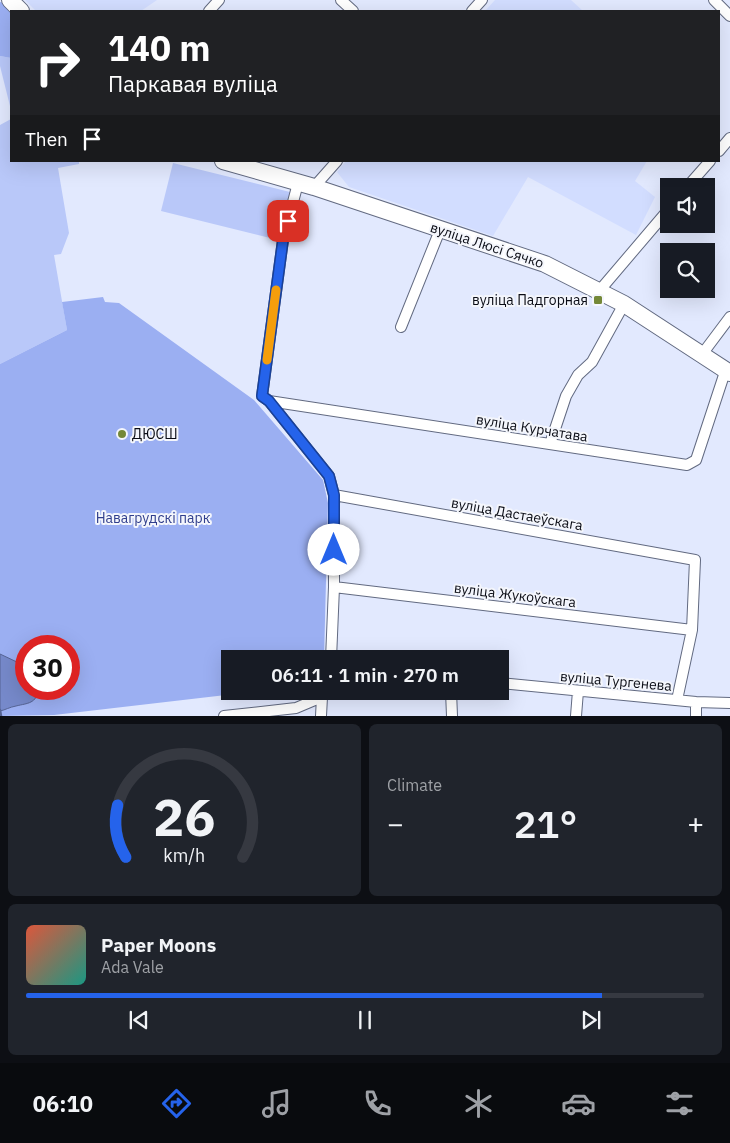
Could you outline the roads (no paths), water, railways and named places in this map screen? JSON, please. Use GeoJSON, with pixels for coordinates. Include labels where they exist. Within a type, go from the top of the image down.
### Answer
{"type":"FeatureCollection","features":[{"type":"Feature","properties":{"kind":"main road"},"geometry":{"type":"LineString","coordinates":[[10,0],[20,10]]}},
{"type":"Feature","properties":{"kind":"main road","name":"вуліца Люсі Сячко"},"geometry":{"type":"LineString","coordinates":[[226,162],[314,187],[545,264],[600,290],[624,304],[728,371]]}},
{"type":"Feature","properties":{"kind":"street"},"geometry":{"type":"LineString","coordinates":[[210,10],[219,0]]}},
{"type":"Feature","properties":{"kind":"street"},"geometry":{"type":"LineString","coordinates":[[341,0],[352,10]]}},
{"type":"Feature","properties":{"kind":"street"},"geometry":{"type":"LineString","coordinates":[[473,10],[482,0]]}},
{"type":"Feature","properties":{"kind":"street"},"geometry":{"type":"LineString","coordinates":[[714,0],[730,16]]}},
{"type":"Feature","properties":{"kind":"street"},"geometry":{"type":"LineString","coordinates":[[720,150],[730,138]]}},
{"type":"Feature","properties":{"kind":"street"},"geometry":{"type":"LineString","coordinates":[[314,187],[335,162]]}},
{"type":"Feature","properties":{"kind":"street"},"geometry":{"type":"LineString","coordinates":[[695,178],[709,162]]}},
{"type":"Feature","properties":{"kind":"street"},"geometry":{"type":"LineString","coordinates":[[298,183],[283,240],[262,396],[269,401],[329,476],[334,495],[334,587],[331,650]]}},
{"type":"Feature","properties":{"kind":"street"},"geometry":{"type":"LineString","coordinates":[[600,290],[660,220]]}},
{"type":"Feature","properties":{"kind":"street"},"geometry":{"type":"LineString","coordinates":[[401,327],[440,230]]}},
{"type":"Feature","properties":{"kind":"street"},"geometry":{"type":"LineString","coordinates":[[550,444],[566,396],[578,376],[592,362],[624,304]]}},
{"type":"Feature","properties":{"kind":"street"},"geometry":{"type":"LineString","coordinates":[[702,353],[730,317]]}},
{"type":"Feature","properties":{"kind":"street","name":"вуліца Курчатава"},"geometry":{"type":"LineString","coordinates":[[269,401],[687,465],[696,460],[728,371]]}},
{"type":"Feature","properties":{"kind":"street","name":"вуліца Дастаеўскага"},"geometry":{"type":"LineString","coordinates":[[334,495],[695,560],[692,630]]}},
{"type":"Feature","properties":{"kind":"street","name":"вуліца Жукоўскага"},"geometry":{"type":"LineString","coordinates":[[334,587],[692,630]]}},
{"type":"Feature","properties":{"kind":"street"},"geometry":{"type":"LineString","coordinates":[[677,700],[692,630]]}},
{"type":"Feature","properties":{"kind":"street","name":"вуліца Тургенева"},"geometry":{"type":"LineString","coordinates":[[509,684],[696,702],[730,702]]}},
{"type":"Feature","properties":{"kind":"street"},"geometry":{"type":"LineString","coordinates":[[576,716],[578,691]]}},
{"type":"Feature","properties":{"kind":"street"},"geometry":{"type":"LineString","coordinates":[[224,716],[296,708],[311,700]]}},
{"type":"Feature","properties":{"kind":"street"},"geometry":{"type":"LineString","coordinates":[[321,716],[322,700]]}},
{"type":"Feature","properties":{"kind":"street"},"geometry":{"type":"LineString","coordinates":[[451,700],[452,716]]}},
{"type":"Feature","properties":{"kind":"street"},"geometry":{"type":"LineString","coordinates":[[696,702],[696,716]]}},
{"type":"Feature","properties":{"kind":"waterway"},"geometry":{"type":"LineString","coordinates":[[0,710],[1,716]]}},
{"type":"Feature","properties":{"kind":"place","name":"вуліца Падгорная"},"geometry":{"type":"Point","coordinates":[598,300]}},
{"type":"Feature","properties":{"kind":"place","name":"ДЮСШ"},"geometry":{"type":"Point","coordinates":[122,434]}},
{"type":"Feature","properties":{"kind":"park label","name":"Навагрудскі парк"},"geometry":{"type":"Point","coordinates":[153,518]}}]}
